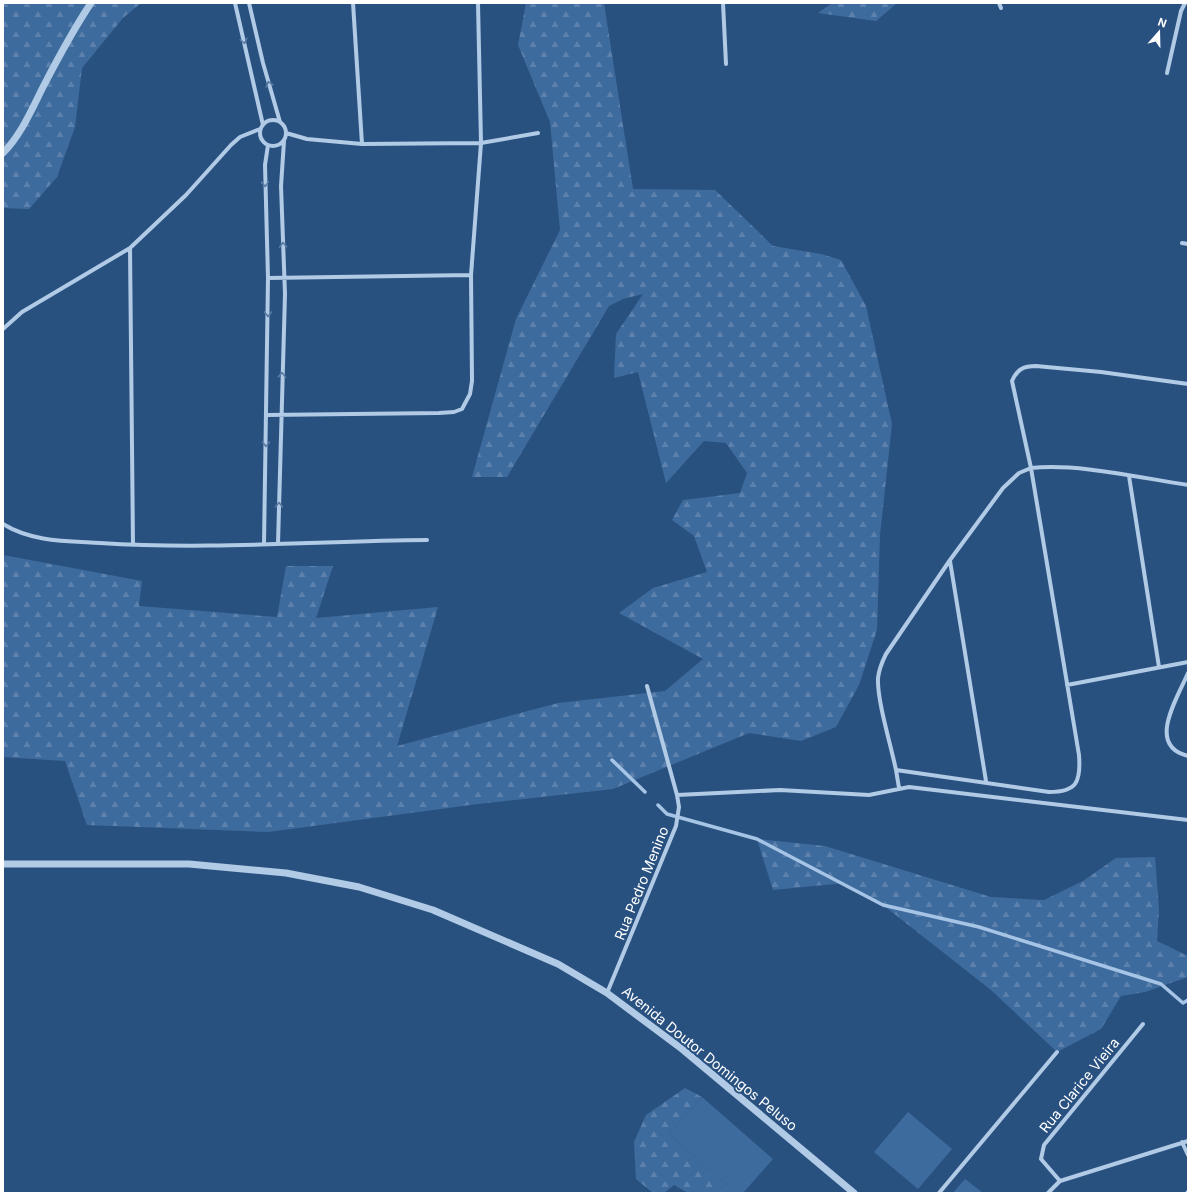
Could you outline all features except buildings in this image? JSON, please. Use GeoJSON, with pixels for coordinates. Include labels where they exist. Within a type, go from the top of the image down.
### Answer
{"type":"FeatureCollection","features":[{"type":"Feature","properties":{"kind":"street"},"geometry":{"type":"LineString","coordinates":[[3,153],[10,146],[57,59],[91,3]]}},
{"type":"Feature","properties":{"kind":"street"},"geometry":{"type":"LineString","coordinates":[[235,3],[262,127],[262,140],[268,145],[277,146],[284,141]]}},
{"type":"Feature","properties":{"kind":"street"},"geometry":{"type":"LineString","coordinates":[[249,3],[263,63],[280,122],[283,124],[286,133],[284,141],[281,193],[284,277],[278,544]]}},
{"type":"Feature","properties":{"kind":"street"},"geometry":{"type":"LineString","coordinates":[[353,3],[362,144]]}},
{"type":"Feature","properties":{"kind":"street"},"geometry":{"type":"LineString","coordinates":[[267,415],[454,412],[462,408],[470,394],[472,381],[471,274],[481,143],[478,3]]}},
{"type":"Feature","properties":{"kind":"street"},"geometry":{"type":"LineString","coordinates":[[723,3],[726,64]]}},
{"type":"Feature","properties":{"kind":"street"},"geometry":{"type":"LineString","coordinates":[[999,3],[1001,8]]}},
{"type":"Feature","properties":{"kind":"street"},"geometry":{"type":"LineString","coordinates":[[1167,73],[1181,11],[1185,3]]}},
{"type":"Feature","properties":{"kind":"street"},"geometry":{"type":"LineString","coordinates":[[3,329],[22,312],[130,248],[186,195],[240,137],[262,127],[271,120],[280,122]]}},
{"type":"Feature","properties":{"kind":"street"},"geometry":{"type":"LineString","coordinates":[[286,133],[307,139],[362,144],[481,143],[538,133]]}},
{"type":"Feature","properties":{"kind":"street"},"geometry":{"type":"LineString","coordinates":[[264,544],[268,278],[265,165],[268,145]]}},
{"type":"Feature","properties":{"kind":"street"},"geometry":{"type":"LineString","coordinates":[[1182,243],[1188,244]]}},
{"type":"Feature","properties":{"kind":"street"},"geometry":{"type":"LineString","coordinates":[[130,248],[133,545]]}},
{"type":"Feature","properties":{"kind":"street"},"geometry":{"type":"LineString","coordinates":[[268,278],[471,274]]}},
{"type":"Feature","properties":{"kind":"street"},"geometry":{"type":"LineString","coordinates":[[896,770],[986,781],[1049,792],[1062,792],[1069,790],[1075,785],[1079,778],[1079,755],[1030,468],[1012,380],[1019,369],[1026,366],[1036,366],[1101,372],[1188,384]]}},
{"type":"Feature","properties":{"kind":"street"},"geometry":{"type":"LineString","coordinates":[[899,788],[879,694],[878,678],[880,665],[950,560],[1003,488],[1019,473],[1030,468],[1047,466],[1129,476],[1188,486]]}},
{"type":"Feature","properties":{"kind":"street"},"geometry":{"type":"LineString","coordinates":[[1129,476],[1159,666]]}},
{"type":"Feature","properties":{"kind":"street"},"geometry":{"type":"LineString","coordinates":[[3,524],[13,530],[40,538],[133,545],[278,544],[427,540]]}},
{"type":"Feature","properties":{"kind":"street"},"geometry":{"type":"LineString","coordinates":[[950,560],[986,781]]}},
{"type":"Feature","properties":{"kind":"street"},"geometry":{"type":"LineString","coordinates":[[1067,685],[1159,666],[1188,662]]}},
{"type":"Feature","properties":{"kind":"street"},"geometry":{"type":"LineString","coordinates":[[1188,673],[1169,718],[1166,737],[1168,745],[1174,751],[1188,756]]}},
{"type":"Feature","properties":{"kind":"street","name":"Rua Pedro Menino"},"geometry":{"type":"LineString","coordinates":[[608,993],[676,826],[679,807],[647,686]]}},
{"type":"Feature","properties":{"kind":"street"},"geometry":{"type":"LineString","coordinates":[[677,795],[780,790],[869,795],[899,788],[924,789],[1188,820]]}},
{"type":"Feature","properties":{"kind":"street","name":"Avenida Doutor Domingos Peluso"},"geometry":{"type":"LineString","coordinates":[[3,864],[189,864],[286,873],[359,887],[433,910],[558,964],[608,993],[682,1049],[854,1193]]}},
{"type":"Feature","properties":{"kind":"street","name":"Rua Clarice Vieira"},"geometry":{"type":"LineString","coordinates":[[1060,1181],[1041,1159],[1044,1145],[1143,1024]]}},
{"type":"Feature","properties":{"kind":"street"},"geometry":{"type":"LineString","coordinates":[[939,1193],[1057,1052]]}},
{"type":"Feature","properties":{"kind":"street"},"geometry":{"type":"LineString","coordinates":[[1048,1193],[1060,1181],[1188,1141]]}},
{"type":"Feature","properties":{"kind":"street"},"geometry":{"type":"LineString","coordinates":[[1182,1142],[1188,1155]]}},
{"type":"Feature","properties":{"kind":"green space"},"geometry":{"type":"Polygon","coordinates":[[[3,3],[141,3],[123,18],[82,68],[75,127],[57,177],[29,209],[3,208],[3,3]]]}},
{"type":"Feature","properties":{"kind":"green space"},"geometry":{"type":"Polygon","coordinates":[[[526,3],[604,3],[633,189],[715,190],[773,246],[821,254],[841,260],[866,306],[892,424],[880,535],[877,630],[859,685],[836,727],[801,741],[749,733],[613,789],[478,804],[268,832],[87,825],[65,761],[3,757],[3,555],[142,581],[139,606],[277,617],[286,566],[333,566],[316,618],[438,607],[397,746],[558,703],[665,691],[703,659],[619,613],[653,588],[707,572],[694,536],[672,520],[683,500],[740,493],[747,473],[726,443],[704,441],[666,483],[638,372],[614,378],[616,334],[643,294],[623,299],[609,306],[507,477],[472,477],[516,319],[560,230],[550,122],[518,45],[526,3]]]}},
{"type":"Feature","properties":{"kind":"green space"},"geometry":{"type":"Polygon","coordinates":[[[832,3],[925,3],[896,4],[876,21],[818,13],[832,3]]]}},
{"type":"Feature","properties":{"kind":"green space"},"geometry":{"type":"Polygon","coordinates":[[[757,839],[825,846],[991,897],[1044,900],[1083,881],[1116,858],[1155,857],[1159,909],[1157,941],[1188,956],[1188,977],[1145,992],[1121,996],[1101,1029],[1057,1052],[991,990],[883,905],[845,883],[773,890],[757,839]]]}},
{"type":"Feature","properties":{"kind":"green space"},"geometry":{"type":"Polygon","coordinates":[[[685,1088],[702,1097],[669,1134],[736,1193],[688,1193],[674,1185],[664,1193],[653,1193],[636,1179],[634,1142],[646,1115],[685,1088]]]}},
{"type":"Feature","properties":{"kind":"green space"},"geometry":{"type":"Polygon","coordinates":[[[702,1097],[773,1159],[743,1193],[736,1193],[669,1134],[702,1097]]]}},
{"type":"Feature","properties":{"kind":"green space"},"geometry":{"type":"Polygon","coordinates":[[[908,1112],[952,1149],[918,1189],[874,1152],[908,1112]]]}},
{"type":"Feature","properties":{"kind":"green space"},"geometry":{"type":"Polygon","coordinates":[[[965,1179],[983,1193],[953,1193],[965,1179]]]}},
{"type":"Feature","properties":{"kind":"waterway"},"geometry":{"type":"LineString","coordinates":[[612,760],[645,792]]}},
{"type":"Feature","properties":{"kind":"waterway"},"geometry":{"type":"LineString","coordinates":[[658,805],[667,814],[757,839],[883,905],[979,927],[1161,984],[1183,1003],[1188,1000]]}}]}
